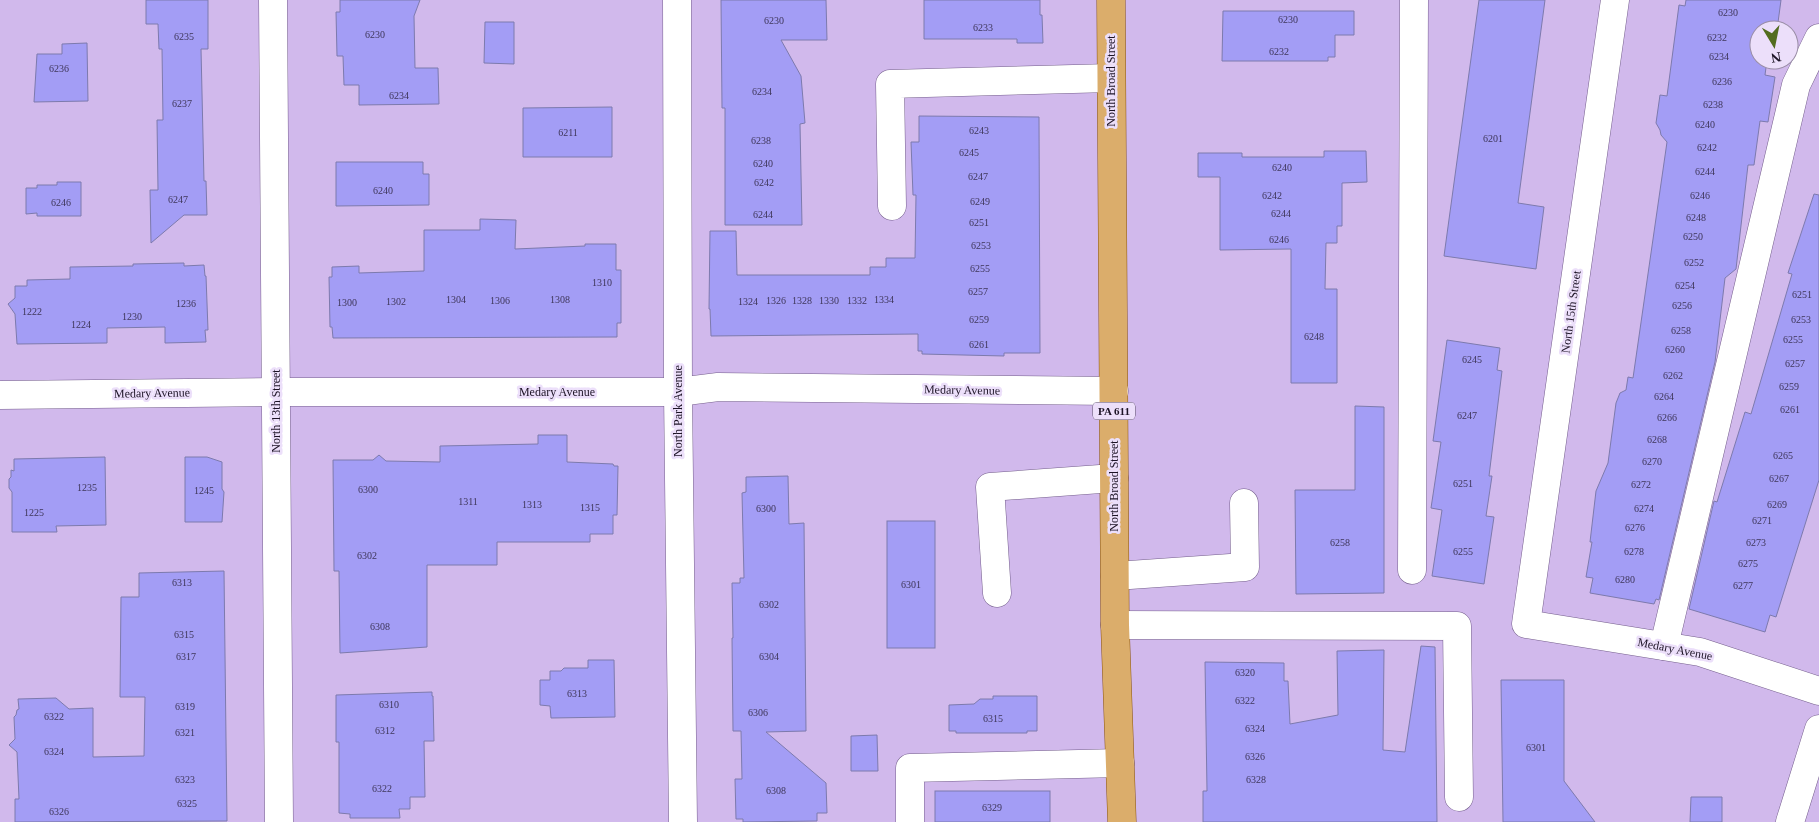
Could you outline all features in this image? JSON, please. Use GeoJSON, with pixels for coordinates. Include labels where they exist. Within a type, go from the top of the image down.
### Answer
{"type":"FeatureCollection","features":[{"type":"Feature","properties":{"kind":"main road","name":"North Broad Street"},"geometry":{"type":"LineString","coordinates":[[1111,0],[1115,625],[1122,822]]}},
{"type":"Feature","properties":{"kind":"street","name":"North 13th Street"},"geometry":{"type":"LineString","coordinates":[[273,0],[279,822]]}},
{"type":"Feature","properties":{"kind":"street","name":"North Park Avenue"},"geometry":{"type":"LineString","coordinates":[[677,0],[682,822]]}},
{"type":"Feature","properties":{"kind":"street"},"geometry":{"type":"LineString","coordinates":[[1412,570],[1414,0]]}},
{"type":"Feature","properties":{"kind":"street","name":"North 15th Street"},"geometry":{"type":"LineString","coordinates":[[1526,624],[1615,0]]}},
{"type":"Feature","properties":{"kind":"street"},"geometry":{"type":"LineString","coordinates":[[1664,646],[1796,85],[1819,38]]}},
{"type":"Feature","properties":{"kind":"street"},"geometry":{"type":"LineString","coordinates":[[892,206],[890,84],[1111,78]]}},
{"type":"Feature","properties":{"kind":"street","name":"Medary Avenue"},"geometry":{"type":"LineString","coordinates":[[0,395],[276,392],[678,392],[718,387],[1114,391]]}},
{"type":"Feature","properties":{"kind":"street"},"geometry":{"type":"LineString","coordinates":[[996,593],[990,487],[1114,478]]}},
{"type":"Feature","properties":{"kind":"street"},"geometry":{"type":"LineString","coordinates":[[1115,576],[1245,567],[1244,503]]}},
{"type":"Feature","properties":{"kind":"street","name":"Medary Avenue"},"geometry":{"type":"LineString","coordinates":[[1526,624],[1700,652],[1819,691]]}},
{"type":"Feature","properties":{"kind":"street"},"geometry":{"type":"LineString","coordinates":[[1115,625],[1457,626],[1459,796]]}},
{"type":"Feature","properties":{"kind":"street"},"geometry":{"type":"LineString","coordinates":[[1790,822],[1819,729]]}},
{"type":"Feature","properties":{"kind":"street"},"geometry":{"type":"LineString","coordinates":[[910,822],[910,768],[1120,763]]}},
{"type":"Feature","properties":{"kind":"building"},"geometry":{"type":"Polygon","coordinates":[[[146,0],[208,0],[208,49],[201,49],[204,181],[206,181],[207,215],[184,215],[151,243],[150,190],[158,190],[157,120],[163,120],[162,49],[159,49],[158,24],[146,24],[146,0]]]}},
{"type":"Feature","properties":{"kind":"building"},"geometry":{"type":"Polygon","coordinates":[[[340,0],[420,0],[414,16],[415,68],[438,68],[439,104],[359,105],[359,85],[344,85],[343,56],[337,56],[336,12],[340,12],[340,0]]]}},
{"type":"Feature","properties":{"kind":"building"},"geometry":{"type":"Polygon","coordinates":[[[721,0],[826,0],[827,40],[781,40],[801,76],[805,123],[800,124],[802,225],[725,225],[725,108],[722,108],[721,0]]]}},
{"type":"Feature","properties":{"kind":"building"},"geometry":{"type":"Polygon","coordinates":[[[924,0],[1040,0],[1043,43],[1017,43],[1017,39],[924,39],[924,0]]]}},
{"type":"Feature","properties":{"kind":"building"},"geometry":{"type":"Polygon","coordinates":[[[1479,0],[1545,0],[1518,203],[1544,207],[1536,269],[1444,256],[1479,0]]]}},
{"type":"Feature","properties":{"kind":"building"},"geometry":{"type":"Polygon","coordinates":[[[1686,0],[1781,0],[1778,20],[1749,20],[1749,70],[1766,70],[1765,75],[1775,77],[1768,122],[1760,121],[1754,165],[1748,165],[1736,269],[1725,278],[1715,362],[1659,600],[1656,599],[1654,604],[1590,593],[1593,578],[1586,577],[1592,542],[1590,542],[1596,491],[1608,463],[1616,403],[1620,393],[1626,390],[1628,377],[1633,378],[1667,142],[1661,135],[1656,123],[1660,95],[1667,96],[1679,5],[1685,6],[1686,0]]]}},
{"type":"Feature","properties":{"kind":"building"},"geometry":{"type":"Polygon","coordinates":[[[1223,11],[1354,11],[1354,35],[1335,35],[1335,57],[1328,57],[1328,61],[1222,61],[1223,11]]]}},
{"type":"Feature","properties":{"kind":"building"},"geometry":{"type":"Polygon","coordinates":[[[485,22],[514,22],[514,64],[484,63],[485,22]]]}},
{"type":"Feature","properties":{"kind":"building"},"geometry":{"type":"Polygon","coordinates":[[[87,43],[88,101],[34,102],[37,54],[62,54],[62,44],[87,43]]]}},
{"type":"Feature","properties":{"kind":"building"},"geometry":{"type":"Polygon","coordinates":[[[612,107],[612,157],[523,157],[523,108],[612,107]]]}},
{"type":"Feature","properties":{"kind":"building"},"geometry":{"type":"Polygon","coordinates":[[[919,116],[1039,117],[1040,353],[1004,353],[1004,356],[922,354],[922,351],[918,351],[918,334],[711,336],[709,309],[710,231],[736,231],[737,275],[870,275],[870,267],[886,267],[886,258],[915,258],[916,195],[913,195],[911,142],[919,142],[919,116]]]}},
{"type":"Feature","properties":{"kind":"building"},"geometry":{"type":"Polygon","coordinates":[[[1324,151],[1366,151],[1367,182],[1342,183],[1342,226],[1337,226],[1337,243],[1326,243],[1325,289],[1337,289],[1337,383],[1291,383],[1291,249],[1220,250],[1220,177],[1198,177],[1198,153],[1242,153],[1242,157],[1324,157],[1324,151]]]}},
{"type":"Feature","properties":{"kind":"building"},"geometry":{"type":"Polygon","coordinates":[[[336,162],[423,162],[423,174],[429,174],[429,205],[336,206],[336,162]]]}},
{"type":"Feature","properties":{"kind":"building"},"geometry":{"type":"Polygon","coordinates":[[[57,182],[81,182],[81,216],[37,216],[37,213],[26,214],[26,188],[37,188],[37,185],[57,185],[57,182]]]}},
{"type":"Feature","properties":{"kind":"building"},"geometry":{"type":"Polygon","coordinates":[[[1814,194],[1819,195],[1819,480],[1776,617],[1770,615],[1765,632],[1689,609],[1714,501],[1717,502],[1745,412],[1751,414],[1792,274],[1788,273],[1814,194]]]}},
{"type":"Feature","properties":{"kind":"building"},"geometry":{"type":"Polygon","coordinates":[[[480,219],[516,220],[515,249],[585,246],[585,244],[616,244],[616,270],[621,270],[621,323],[617,323],[617,337],[333,338],[332,327],[330,327],[329,277],[332,277],[332,267],[359,266],[359,273],[424,271],[424,230],[480,230],[480,219]]]}},
{"type":"Feature","properties":{"kind":"building"},"geometry":{"type":"Polygon","coordinates":[[[184,263],[184,266],[204,265],[208,330],[205,330],[206,342],[165,343],[165,327],[107,328],[107,343],[17,344],[15,314],[8,304],[15,298],[15,286],[27,286],[27,280],[70,279],[70,267],[184,263]]]}},
{"type":"Feature","properties":{"kind":"building"},"geometry":{"type":"Polygon","coordinates":[[[1447,340],[1500,348],[1497,370],[1502,371],[1489,476],[1492,476],[1486,516],[1494,517],[1484,584],[1432,576],[1442,510],[1431,508],[1441,442],[1433,441],[1447,340]]]}},
{"type":"Feature","properties":{"kind":"building"},"geometry":{"type":"Polygon","coordinates":[[[1355,406],[1384,407],[1384,593],[1296,594],[1295,490],[1355,490],[1355,406]]]}},
{"type":"Feature","properties":{"kind":"building"},"geometry":{"type":"Polygon","coordinates":[[[538,435],[567,435],[567,462],[613,464],[618,466],[617,515],[613,515],[613,534],[590,534],[590,542],[497,542],[497,565],[427,565],[427,647],[340,653],[339,571],[334,571],[333,460],[373,460],[379,455],[386,461],[440,462],[440,446],[538,444],[538,435]]]}},
{"type":"Feature","properties":{"kind":"building"},"geometry":{"type":"Polygon","coordinates":[[[105,457],[106,525],[56,526],[57,532],[12,532],[12,492],[9,488],[9,479],[11,477],[11,470],[14,471],[14,459],[105,457]]]}},
{"type":"Feature","properties":{"kind":"building"},"geometry":{"type":"Polygon","coordinates":[[[185,457],[207,457],[222,462],[222,489],[224,492],[222,522],[185,522],[185,457]]]}},
{"type":"Feature","properties":{"kind":"building"},"geometry":{"type":"Polygon","coordinates":[[[788,476],[789,524],[804,523],[806,731],[766,732],[826,783],[827,813],[817,813],[817,821],[743,822],[743,819],[736,819],[735,779],[742,779],[741,731],[733,731],[732,638],[732,583],[740,583],[740,578],[744,578],[742,493],[746,492],[746,477],[788,476]]]}},
{"type":"Feature","properties":{"kind":"building"},"geometry":{"type":"Polygon","coordinates":[[[887,521],[935,521],[935,648],[887,648],[887,521]]]}},
{"type":"Feature","properties":{"kind":"building"},"geometry":{"type":"Polygon","coordinates":[[[224,571],[227,821],[15,822],[15,799],[19,799],[17,752],[9,745],[15,739],[14,717],[19,709],[18,699],[56,698],[69,709],[93,708],[93,757],[144,756],[145,697],[120,697],[121,597],[139,597],[139,573],[224,571]]]}},
{"type":"Feature","properties":{"kind":"building"},"geometry":{"type":"Polygon","coordinates":[[[1421,646],[1435,647],[1437,822],[1203,822],[1203,791],[1207,791],[1205,662],[1284,663],[1284,681],[1288,681],[1290,724],[1338,715],[1337,651],[1384,650],[1383,750],[1405,752],[1421,646]]]}},
{"type":"Feature","properties":{"kind":"building"},"geometry":{"type":"Polygon","coordinates":[[[588,660],[614,660],[615,717],[551,718],[550,706],[540,705],[540,680],[550,680],[550,671],[561,671],[564,668],[588,668],[588,660]]]}},
{"type":"Feature","properties":{"kind":"building"},"geometry":{"type":"Polygon","coordinates":[[[1501,680],[1564,680],[1564,781],[1595,822],[1503,822],[1501,680]]]}},
{"type":"Feature","properties":{"kind":"building"},"geometry":{"type":"Polygon","coordinates":[[[432,692],[434,741],[424,741],[425,797],[410,797],[410,809],[399,809],[400,818],[350,818],[350,814],[339,813],[339,742],[336,742],[336,695],[432,692]]]}},
{"type":"Feature","properties":{"kind":"building"},"geometry":{"type":"Polygon","coordinates":[[[993,696],[1037,696],[1037,731],[1027,731],[1027,733],[956,733],[956,731],[949,731],[949,705],[974,704],[980,699],[993,699],[993,696]]]}},
{"type":"Feature","properties":{"kind":"building"},"geometry":{"type":"Polygon","coordinates":[[[877,735],[878,771],[851,771],[851,736],[877,735]]]}},
{"type":"Feature","properties":{"kind":"building"},"geometry":{"type":"Polygon","coordinates":[[[935,791],[1050,791],[1050,822],[935,822],[935,791]]]}},
{"type":"Feature","properties":{"kind":"building"},"geometry":{"type":"Polygon","coordinates":[[[1691,797],[1722,797],[1722,822],[1690,822],[1691,797]]]}}]}
